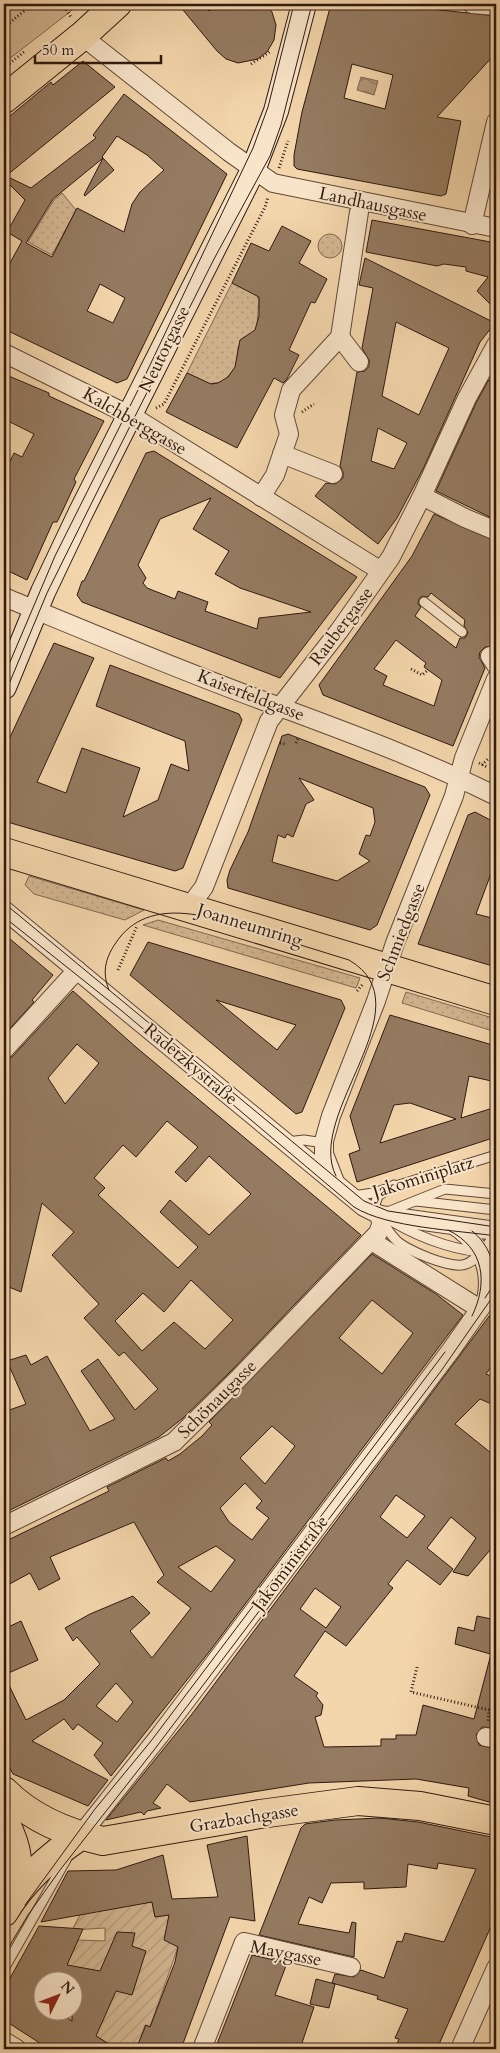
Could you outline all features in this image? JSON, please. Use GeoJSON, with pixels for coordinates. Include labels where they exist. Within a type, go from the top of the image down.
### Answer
{"type":"FeatureCollection","features":[{"type":"Feature","properties":{"kind":"main road"},"geometry":{"type":"LineString","coordinates":[[4,99],[78,29],[117,4]]}},
{"type":"Feature","properties":{"kind":"main road","name":"Joanneumring"},"geometry":{"type":"LineString","coordinates":[[4,852],[496,1001]]}},
{"type":"Feature","properties":{"kind":"main road","name":"Grazbachgasse"},"geometry":{"type":"LineString","coordinates":[[4,1791],[17,1804],[43,1820],[80,1836],[103,1841],[260,1814],[358,1801],[420,1806],[496,1821]]}},
{"type":"Feature","properties":{"kind":"main road"},"geometry":{"type":"LineString","coordinates":[[4,1820],[16,1845],[18,1866],[8,1904]]}},
{"type":"Feature","properties":{"kind":"main road"},"geometry":{"type":"LineString","coordinates":[[8,1904],[48,1858],[80,1836]]}},
{"type":"Feature","properties":{"kind":"street","name":"Neutorgasse"},"geometry":{"type":"LineString","coordinates":[[4,687],[80,514],[141,413],[253,170],[276,111],[304,4]]}},
{"type":"Feature","properties":{"kind":"street"},"geometry":{"type":"LineString","coordinates":[[472,4],[496,6]]}},
{"type":"Feature","properties":{"kind":"street","name":"Landhausgasse"},"geometry":{"type":"LineString","coordinates":[[78,29],[253,170],[273,183],[472,225],[496,228]]}},
{"type":"Feature","properties":{"kind":"street"},"geometry":{"type":"LineString","coordinates":[[472,225],[496,122]]}},
{"type":"Feature","properties":{"kind":"street"},"geometry":{"type":"LineString","coordinates":[[261,497],[274,475],[288,434],[284,415],[291,390],[340,336],[359,212]]}},
{"type":"Feature","properties":{"kind":"street"},"geometry":{"type":"LineString","coordinates":[[340,336],[359,362]]}},
{"type":"Feature","properties":{"kind":"street","name":"Raubergasse"},"geometry":{"type":"LineString","coordinates":[[189,907],[204,887],[269,721],[339,631],[381,571],[422,496],[467,398],[496,345]]}},
{"type":"Feature","properties":{"kind":"street","name":"Kalchberggasse"},"geometry":{"type":"LineString","coordinates":[[4,353],[141,413],[261,497],[381,571]]}},
{"type":"Feature","properties":{"kind":"street"},"geometry":{"type":"LineString","coordinates":[[282,454],[333,474]]}},
{"type":"Feature","properties":{"kind":"street"},"geometry":{"type":"LineString","coordinates":[[422,496],[464,518],[496,531]]}},
{"type":"Feature","properties":{"kind":"street","name":"Kaiserfeldgasse"},"geometry":{"type":"LineString","coordinates":[[4,597],[279,706],[383,745],[459,777],[496,796]]}},
{"type":"Feature","properties":{"kind":"street","name":"Schmiedgasse"},"geometry":{"type":"LineString","coordinates":[[344,1192],[325,1160],[324,1143],[331,1116],[376,1001],[386,967],[454,796],[464,758],[496,679]]}},
{"type":"Feature","properties":{"kind":"street","name":"Radetzkystraße"},"geometry":{"type":"LineString","coordinates":[[4,910],[364,1208],[382,1229]]}},
{"type":"Feature","properties":{"kind":"street"},"geometry":{"type":"LineString","coordinates":[[4,1050],[77,970]]}},
{"type":"Feature","properties":{"kind":"street"},"geometry":{"type":"LineString","coordinates":[[382,1229],[476,1310],[493,1284],[492,1251],[455,1226]]}},
{"type":"Feature","properties":{"kind":"street","name":"Jakominiplatz"},"geometry":{"type":"LineString","coordinates":[[382,1229],[455,1226],[496,1233]]}},
{"type":"Feature","properties":{"kind":"street","name":"Schönaugasse"},"geometry":{"type":"LineString","coordinates":[[4,1526],[174,1442],[238,1379],[382,1229]]}},
{"type":"Feature","properties":{"kind":"street","name":"Jakoministraße"},"geometry":{"type":"LineString","coordinates":[[80,1836],[160,1735],[476,1310]]}},
{"type":"Feature","properties":{"kind":"street","name":"Maygasse"},"geometry":{"type":"LineString","coordinates":[[202,2049],[244,1942],[351,1967]]}},
{"type":"Feature","properties":{"kind":"street"},"geometry":{"type":"LineString","coordinates":[[460,2049],[496,1968]]}},
{"type":"Feature","properties":{"kind":"street"},"geometry":{"type":"LineString","coordinates":[[4,2041],[17,2049]]}},
{"type":"Feature","properties":{"kind":"lane"},"geometry":{"type":"LineString","coordinates":[[424,602],[462,632]]}},
{"type":"Feature","properties":{"kind":"lane"},"geometry":{"type":"LineString","coordinates":[[284,1142],[304,1140],[324,1143]]}},
{"type":"Feature","properties":{"kind":"lane","name":"Jakominiplatz"},"geometry":{"type":"LineString","coordinates":[[344,1192],[362,1196],[496,1155]]}},
{"type":"Feature","properties":{"kind":"lane"},"geometry":{"type":"LineString","coordinates":[[382,1229],[374,1206],[376,1198],[394,1185]]}},
{"type":"Feature","properties":{"kind":"lane","name":"Jakominiplatz"},"geometry":{"type":"LineString","coordinates":[[382,1229],[410,1202],[445,1189],[496,1194]]}},
{"type":"Feature","properties":{"kind":"lane","name":"Jakominiplatz"},"geometry":{"type":"LineString","coordinates":[[410,1202],[429,1201],[496,1210]]}},
{"type":"Feature","properties":{"kind":"lane","name":"Jakominiplatz"},"geometry":{"type":"LineString","coordinates":[[382,1229],[416,1233],[467,1251],[492,1251]]}},
{"type":"Feature","properties":{"kind":"lane","name":"Jakominiplatz"},"geometry":{"type":"LineString","coordinates":[[382,1229],[399,1243],[438,1261],[465,1265],[492,1251]]}},
{"type":"Feature","properties":{"kind":"lane","name":"Jakominiplatz"},"geometry":{"type":"LineString","coordinates":[[492,1251],[496,1233]]}},
{"type":"Feature","properties":{"kind":"lane"},"geometry":{"type":"LineString","coordinates":[[4,1969],[43,1896],[80,1836]]}},
{"type":"Feature","properties":{"kind":"path"},"geometry":{"type":"LineString","coordinates":[[4,27],[33,4]]}},
{"type":"Feature","properties":{"kind":"path"},"geometry":{"type":"LineString","coordinates":[[68,4],[65,8],[78,29]]}},
{"type":"Feature","properties":{"kind":"path"},"geometry":{"type":"LineString","coordinates":[[251,64],[265,57]]}},
{"type":"Feature","properties":{"kind":"path"},"geometry":{"type":"LineString","coordinates":[[141,413],[164,404],[265,207],[269,193]]}},
{"type":"Feature","properties":{"kind":"path"},"geometry":{"type":"LineString","coordinates":[[412,669],[422,675],[428,670]]}},
{"type":"Feature","properties":{"kind":"path"},"geometry":{"type":"LineString","coordinates":[[296,743],[298,738]]}},
{"type":"Feature","properties":{"kind":"path"},"geometry":{"type":"LineString","coordinates":[[280,743],[285,744]]}},
{"type":"Feature","properties":{"kind":"path"},"geometry":{"type":"LineString","coordinates":[[482,765],[489,758]]}},
{"type":"Feature","properties":{"kind":"path"},"geometry":{"type":"LineString","coordinates":[[118,970],[137,926]]}},
{"type":"Feature","properties":{"kind":"path"},"geometry":{"type":"LineString","coordinates":[[417,1667],[411,1692],[489,1710],[490,1734]]}},
{"type":"Feature","properties":{"kind":"shaded area"},"geometry":{"type":"Polygon","coordinates":[[[4,4],[80,4],[4,63],[4,4]]]}},
{"type":"Feature","properties":{"kind":"shaded area"},"geometry":{"type":"Polygon","coordinates":[[[62,193],[76,210],[52,255],[28,242],[54,200],[62,193]]]}},
{"type":"Feature","properties":{"kind":"shaded area"},"geometry":{"type":"Polygon","coordinates":[[[330,234],[339,237],[342,246],[339,255],[330,258],[321,255],[318,246],[321,237],[330,234]]]}},
{"type":"Feature","properties":{"kind":"shaded area"},"geometry":{"type":"Polygon","coordinates":[[[232,283],[256,294],[259,300],[257,326],[255,332],[243,338],[238,348],[236,367],[223,382],[208,384],[187,373],[232,283]]]}},
{"type":"Feature","properties":{"kind":"shaded area"},"geometry":{"type":"Polygon","coordinates":[[[29,876],[144,910],[125,920],[34,894],[25,885],[29,876]]]}},
{"type":"Feature","properties":{"kind":"shaded area"},"geometry":{"type":"Polygon","coordinates":[[[158,920],[360,978],[356,988],[143,925],[158,920]]]}},
{"type":"Feature","properties":{"kind":"shaded area"},"geometry":{"type":"Polygon","coordinates":[[[406,992],[496,1019],[496,1032],[402,1003],[406,992]]]}},
{"type":"Feature","properties":{"kind":"shaded area"},"geometry":{"type":"Polygon","coordinates":[[[152,1902],[155,1917],[175,1914],[178,1947],[150,2027],[145,2025],[141,2037],[146,2040],[143,2049],[117,2049],[70,2020],[82,2020],[82,1970],[64,1970],[78,1940],[105,1941],[105,1928],[72,1930],[81,1913],[152,1902]]]}},
{"type":"Feature","properties":{"kind":"water"},"geometry":{"type":"Polygon","coordinates":[[[361,77],[378,81],[374,95],[357,90],[361,77]]]}},
{"type":"Feature","properties":{"kind":"building"},"geometry":{"type":"Polygon","coordinates":[[[178,4],[202,4],[209,11],[220,4],[266,4],[272,12],[276,25],[274,40],[267,52],[258,59],[238,63],[226,59],[217,51],[178,4]]]}},
{"type":"Feature","properties":{"kind":"building"},"geometry":{"type":"Polygon","coordinates":[[[331,4],[384,4],[496,16],[496,53],[437,117],[461,121],[446,194],[441,196],[297,169],[294,166],[294,155],[302,112],[331,4]],[[352,64],[344,98],[385,109],[393,75],[352,64]]]}},
{"type":"Feature","properties":{"kind":"building"},"geometry":{"type":"Polygon","coordinates":[[[83,61],[115,87],[6,176],[31,188],[96,138],[93,135],[124,94],[227,174],[127,379],[117,383],[4,329],[4,274],[22,241],[7,232],[25,200],[4,179],[4,121],[51,82],[53,85],[83,61]],[[117,136],[103,158],[53,199],[26,243],[52,257],[77,208],[124,232],[132,204],[140,192],[164,170],[147,155],[117,136]],[[100,284],[87,311],[113,323],[125,298],[100,284]]]}},
{"type":"Feature","properties":{"kind":"building"},"geometry":{"type":"Polygon","coordinates":[[[103,158],[114,170],[85,196],[84,195],[103,158]]]}},
{"type":"Feature","properties":{"kind":"building"},"geometry":{"type":"Polygon","coordinates":[[[372,220],[496,243],[496,310],[477,291],[488,277],[466,271],[466,267],[444,264],[437,266],[366,252],[372,220]]]}},
{"type":"Feature","properties":{"kind":"building"},"geometry":{"type":"Polygon","coordinates":[[[282,226],[311,241],[299,263],[327,279],[315,303],[311,302],[289,350],[299,355],[287,379],[283,383],[274,378],[237,448],[166,412],[187,373],[211,384],[218,383],[228,377],[235,367],[240,340],[255,330],[259,316],[259,297],[232,283],[251,243],[269,251],[282,226]]]}},
{"type":"Feature","properties":{"kind":"building"},"geometry":{"type":"Polygon","coordinates":[[[365,258],[495,323],[480,342],[424,467],[397,518],[378,544],[315,496],[326,483],[335,484],[343,478],[340,466],[357,372],[365,371],[369,366],[369,360],[362,348],[373,288],[359,285],[365,258]],[[396,322],[382,396],[419,415],[449,348],[396,322]],[[378,428],[371,461],[394,469],[407,443],[378,428]]]}},
{"type":"Feature","properties":{"kind":"building"},"geometry":{"type":"Polygon","coordinates":[[[496,373],[496,520],[436,491],[476,403],[488,381],[496,373]]]}},
{"type":"Feature","properties":{"kind":"building"},"geometry":{"type":"Polygon","coordinates":[[[4,374],[49,393],[49,396],[104,421],[74,479],[76,482],[57,522],[53,522],[27,580],[4,569],[4,474],[14,453],[22,457],[34,434],[4,419],[4,374]]]}},
{"type":"Feature","properties":{"kind":"building"},"geometry":{"type":"Polygon","coordinates":[[[154,451],[357,577],[280,678],[82,602],[77,595],[82,581],[84,581],[146,453],[154,451]],[[211,498],[160,519],[138,565],[146,578],[143,583],[147,588],[175,599],[178,591],[208,602],[205,611],[257,629],[259,618],[311,612],[240,588],[215,574],[229,551],[193,529],[211,498]]]}},
{"type":"Feature","properties":{"kind":"building"},"geometry":{"type":"Polygon","coordinates":[[[434,514],[496,541],[496,637],[493,646],[485,647],[480,652],[479,657],[485,668],[453,746],[323,695],[319,685],[412,556],[434,514]],[[431,593],[428,597],[422,596],[419,599],[418,604],[421,607],[415,616],[456,648],[460,638],[465,638],[468,633],[464,625],[465,620],[431,593]],[[396,640],[374,669],[387,676],[383,685],[434,706],[442,680],[424,667],[426,663],[396,640]]]}},
{"type":"Feature","properties":{"kind":"building"},"geometry":{"type":"Polygon","coordinates":[[[54,643],[94,658],[37,782],[66,793],[82,748],[140,768],[123,817],[158,800],[171,764],[189,771],[185,741],[96,706],[110,665],[239,714],[242,720],[183,868],[175,871],[4,821],[4,750],[54,643]]]}},
{"type":"Feature","properties":{"kind":"building"},"geometry":{"type":"Polygon","coordinates":[[[288,734],[425,787],[430,795],[377,925],[370,930],[228,888],[227,880],[230,870],[248,832],[282,736],[288,734]],[[299,778],[314,800],[306,804],[293,837],[287,834],[285,838],[278,835],[272,862],[337,881],[370,861],[359,854],[366,835],[370,836],[375,822],[373,808],[299,778]]]}},
{"type":"Feature","properties":{"kind":"building"},"geometry":{"type":"Polygon","coordinates":[[[475,812],[496,823],[496,860],[476,914],[496,919],[496,967],[418,944],[468,815],[475,812]]]}},
{"type":"Feature","properties":{"kind":"building"},"geometry":{"type":"Polygon","coordinates":[[[4,934],[53,975],[32,1000],[34,1002],[4,1035],[4,934]]]}},
{"type":"Feature","properties":{"kind":"building"},"geometry":{"type":"Polygon","coordinates":[[[148,942],[341,1000],[345,1008],[302,1112],[296,1114],[130,975],[148,942]],[[216,1000],[277,1050],[296,1025],[216,1000]]]}},
{"type":"Feature","properties":{"kind":"building"},"geometry":{"type":"Polygon","coordinates":[[[73,991],[137,1048],[361,1235],[230,1372],[183,1418],[159,1437],[4,1513],[4,1412],[26,1404],[7,1361],[26,1355],[31,1365],[47,1356],[90,1431],[115,1419],[81,1371],[98,1359],[135,1410],[158,1389],[124,1352],[119,1356],[84,1318],[99,1304],[52,1255],[74,1232],[42,1203],[21,1292],[4,1285],[4,1205],[7,1185],[4,1185],[4,1060],[12,1057],[73,991]],[[77,1044],[48,1078],[65,1104],[99,1063],[77,1044]],[[167,1121],[136,1157],[123,1145],[94,1178],[105,1188],[98,1195],[178,1268],[198,1247],[160,1212],[170,1200],[209,1235],[251,1194],[209,1156],[186,1182],[175,1172],[198,1147],[167,1121]],[[191,1280],[164,1312],[143,1293],[115,1321],[142,1351],[174,1322],[205,1349],[233,1320],[191,1280]]]}},
{"type":"Feature","properties":{"kind":"building"},"geometry":{"type":"Polygon","coordinates":[[[390,1015],[496,1046],[496,1082],[469,1076],[461,1118],[496,1107],[496,1137],[357,1182],[349,1154],[360,1150],[350,1116],[390,1015]],[[410,1103],[394,1105],[380,1143],[456,1119],[410,1103]]]}},
{"type":"Feature","properties":{"kind":"building"},"geometry":{"type":"Polygon","coordinates":[[[372,1254],[436,1294],[463,1315],[209,1652],[111,1776],[94,1755],[103,1743],[78,1724],[73,1730],[64,1719],[32,1741],[108,1780],[88,1806],[13,1774],[4,1758],[4,1675],[26,1720],[64,1700],[100,1664],[77,1637],[73,1641],[65,1628],[90,1614],[133,1596],[150,1613],[130,1631],[152,1658],[191,1608],[157,1582],[164,1575],[134,1522],[50,1557],[60,1579],[39,1590],[30,1573],[4,1587],[4,1542],[109,1491],[107,1487],[166,1458],[168,1461],[180,1454],[202,1436],[212,1425],[209,1422],[372,1254]],[[372,1300],[339,1338],[382,1374],[413,1333],[372,1300]],[[272,1426],[240,1458],[265,1484],[295,1446],[272,1426]],[[245,1483],[220,1508],[229,1522],[252,1540],[269,1518],[256,1508],[262,1501],[245,1483]],[[216,1546],[178,1567],[211,1592],[235,1560],[216,1546]],[[116,1683],[96,1706],[117,1722],[133,1702],[116,1683]]]}},
{"type":"Feature","properties":{"kind":"building"},"geometry":{"type":"Polygon","coordinates":[[[496,1307],[496,1360],[486,1374],[496,1378],[496,1406],[480,1399],[455,1424],[496,1457],[496,1543],[468,1576],[453,1572],[476,1538],[451,1517],[427,1548],[453,1569],[440,1585],[407,1560],[388,1584],[393,1588],[346,1646],[325,1631],[294,1676],[318,1693],[316,1696],[323,1705],[321,1715],[315,1717],[324,1747],[381,1746],[381,1739],[396,1739],[396,1735],[416,1735],[423,1705],[474,1719],[491,1654],[455,1644],[458,1627],[474,1631],[477,1616],[496,1620],[496,1728],[482,1727],[476,1735],[479,1745],[496,1749],[496,1804],[468,1796],[469,1788],[416,1779],[309,1783],[190,1802],[167,1784],[153,1803],[161,1808],[147,1811],[144,1815],[141,1812],[106,1820],[192,1714],[496,1307]],[[396,1495],[380,1517],[407,1538],[425,1516],[396,1495]],[[315,1588],[300,1609],[326,1628],[341,1607],[315,1588]]]}},
{"type":"Feature","properties":{"kind":"building"},"geometry":{"type":"Polygon","coordinates":[[[21,1621],[38,1660],[4,1675],[4,1629],[21,1621]]]}},
{"type":"Feature","properties":{"kind":"building"},"geometry":{"type":"Polygon","coordinates":[[[380,1818],[418,1822],[496,1838],[496,1915],[437,2049],[395,2049],[399,2039],[395,2038],[408,2009],[377,1999],[378,1996],[332,1983],[335,1974],[354,1977],[361,1970],[384,1978],[397,1941],[402,1942],[405,1933],[444,1942],[476,1869],[438,1863],[437,1869],[408,1864],[406,1887],[364,1889],[364,1882],[331,1883],[322,1903],[309,1897],[298,1924],[349,1933],[352,1922],[356,1923],[354,1957],[259,1935],[301,1828],[305,1824],[335,1820],[380,1818]]]}},
{"type":"Feature","properties":{"kind":"building"},"geometry":{"type":"Polygon","coordinates":[[[247,1836],[255,1921],[230,1917],[181,2049],[136,2049],[146,2025],[150,2027],[175,1962],[178,1947],[164,1940],[169,1915],[155,1917],[152,1902],[41,1922],[68,1871],[116,1870],[163,1855],[172,1899],[218,1897],[207,1845],[247,1836]]]}},
{"type":"Feature","properties":{"kind":"building"},"geometry":{"type":"Polygon","coordinates":[[[39,1926],[83,1929],[67,1965],[100,1971],[117,1932],[135,1933],[132,1946],[146,1951],[132,1995],[116,1991],[96,2036],[117,2049],[49,2049],[4,2020],[4,1989],[39,1926]]]}},
{"type":"Feature","properties":{"kind":"building"},"geometry":{"type":"Polygon","coordinates":[[[252,1955],[287,1963],[275,1995],[314,2007],[300,2049],[215,2049],[252,1955]]]}},
{"type":"Feature","properties":{"kind":"building"},"geometry":{"type":"Polygon","coordinates":[[[316,1979],[335,1984],[329,2008],[310,2004],[316,1979]]]}},
{"type":"Feature","properties":{"kind":"tram line"},"geometry":{"type":"LineString","coordinates":[[4,676],[55,556],[141,384],[253,148],[268,107],[294,4]]}},
{"type":"Feature","properties":{"kind":"tram line"},"geometry":{"type":"LineString","coordinates":[[4,696],[47,593],[214,259],[270,156],[281,125],[312,4]]}},
{"type":"Feature","properties":{"kind":"tram line"},"geometry":{"type":"LineString","coordinates":[[4,903],[364,1201],[388,1211],[496,1227]]}},
{"type":"Feature","properties":{"kind":"tram line"},"geometry":{"type":"LineString","coordinates":[[109,990],[105,972],[109,955],[115,944],[129,928],[146,918],[165,914],[185,914],[227,922],[349,960],[370,980],[376,1004],[371,1032],[336,1123],[331,1151],[336,1176]]}},
{"type":"Feature","properties":{"kind":"tram line"},"geometry":{"type":"LineString","coordinates":[[4,917],[122,1011],[354,1207],[385,1220],[403,1224],[496,1236]]}},
{"type":"Feature","properties":{"kind":"tram line"},"geometry":{"type":"LineString","coordinates":[[448,1230],[470,1246],[480,1267],[480,1291],[472,1316]]}},
{"type":"Feature","properties":{"kind":"tram line"},"geometry":{"type":"LineString","coordinates":[[472,1231],[483,1242],[490,1256],[494,1270],[494,1286]]}},
{"type":"Feature","properties":{"kind":"tram line"},"geometry":{"type":"LineString","coordinates":[[485,1298],[496,1281]]}},
{"type":"Feature","properties":{"kind":"tram line"},"geometry":{"type":"LineString","coordinates":[[4,1955],[28,1915],[60,1870],[154,1750],[441,1371],[496,1292]]}},
{"type":"Feature","properties":{"kind":"tram line"},"geometry":{"type":"LineString","coordinates":[[25,1905],[95,1809],[151,1741],[445,1352]]}}]}
